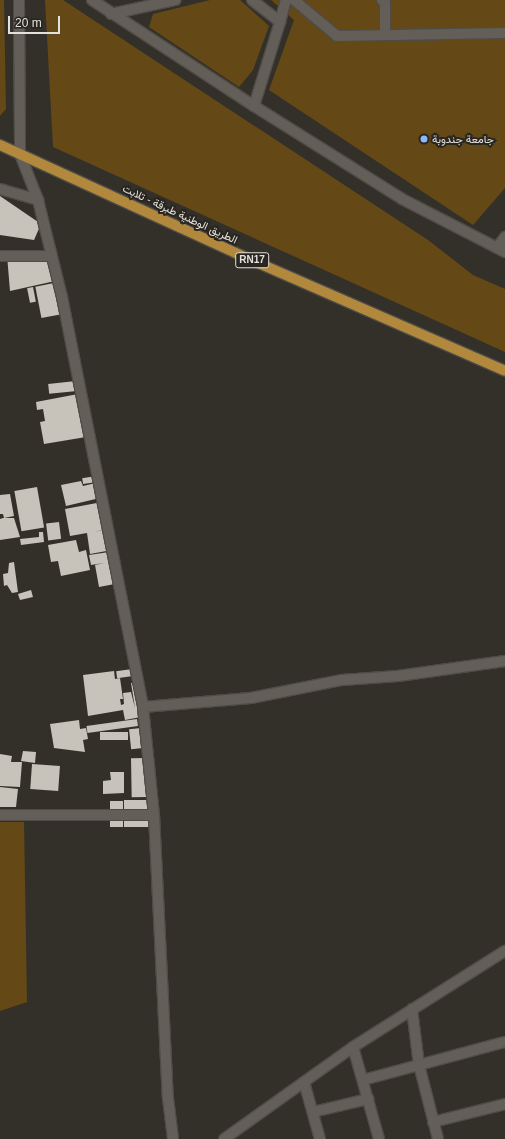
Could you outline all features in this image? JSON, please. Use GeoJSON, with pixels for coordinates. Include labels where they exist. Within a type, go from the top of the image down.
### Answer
{"type":"FeatureCollection","features":[{"type":"Feature","properties":{"kind":"main road","name":"الطريق الوطنية طبرقة - تلابت"},"geometry":{"type":"LineString","coordinates":[[0,145],[505,371]]}},
{"type":"Feature","properties":{"kind":"street"},"geometry":{"type":"LineString","coordinates":[[19,0],[20,154],[38,200],[52,256],[115,559],[143,707],[154,815],[168,1098],[173,1139]]}},
{"type":"Feature","properties":{"kind":"street"},"geometry":{"type":"LineString","coordinates":[[92,0],[111,14],[254,106],[402,199],[501,250],[505,237]]}},
{"type":"Feature","properties":{"kind":"street"},"geometry":{"type":"LineString","coordinates":[[111,14],[175,0]]}},
{"type":"Feature","properties":{"kind":"street"},"geometry":{"type":"LineString","coordinates":[[252,0],[280,22]]}},
{"type":"Feature","properties":{"kind":"street"},"geometry":{"type":"LineString","coordinates":[[254,106],[286,0]]}},
{"type":"Feature","properties":{"kind":"street"},"geometry":{"type":"LineString","coordinates":[[294,0],[337,36],[505,33]]}},
{"type":"Feature","properties":{"kind":"street"},"geometry":{"type":"LineString","coordinates":[[382,0],[385,3],[385,35]]}},
{"type":"Feature","properties":{"kind":"street"},"geometry":{"type":"LineString","coordinates":[[0,189],[38,200]]}},
{"type":"Feature","properties":{"kind":"street"},"geometry":{"type":"LineString","coordinates":[[0,256],[52,256]]}},
{"type":"Feature","properties":{"kind":"street"},"geometry":{"type":"LineString","coordinates":[[143,707],[251,698],[342,680],[398,676],[505,661]]}},
{"type":"Feature","properties":{"kind":"street"},"geometry":{"type":"LineString","coordinates":[[0,815],[154,815]]}},
{"type":"Feature","properties":{"kind":"street"},"geometry":{"type":"LineString","coordinates":[[227,1138],[352,1047],[505,952]]}},
{"type":"Feature","properties":{"kind":"street"},"geometry":{"type":"LineString","coordinates":[[412,1010],[419,1065],[438,1139]]}},
{"type":"Feature","properties":{"kind":"street"},"geometry":{"type":"LineString","coordinates":[[363,1080],[505,1042]]}},
{"type":"Feature","properties":{"kind":"street"},"geometry":{"type":"LineString","coordinates":[[352,1047],[363,1080],[379,1139]]}},
{"type":"Feature","properties":{"kind":"street"},"geometry":{"type":"LineString","coordinates":[[304,1082],[320,1139]]}},
{"type":"Feature","properties":{"kind":"street"},"geometry":{"type":"LineString","coordinates":[[313,1112],[368,1099]]}},
{"type":"Feature","properties":{"kind":"street"},"geometry":{"type":"LineString","coordinates":[[433,1122],[505,1104]]}},
{"type":"Feature","properties":{"kind":"shaded area"},"geometry":{"type":"Polygon","coordinates":[[[0,0],[4,0],[6,109],[0,116],[0,0]]]}},
{"type":"Feature","properties":{"kind":"shaded area"},"geometry":{"type":"Polygon","coordinates":[[[45,0],[63,0],[428,240],[473,275],[505,289],[505,352],[53,147],[45,0]]]}},
{"type":"Feature","properties":{"kind":"shaded area"},"geometry":{"type":"Polygon","coordinates":[[[210,0],[240,0],[269,26],[253,70],[239,87],[149,27],[153,14],[210,0]]]}},
{"type":"Feature","properties":{"kind":"shaded area","name":"جامعة جندوبة"},"geometry":{"type":"Polygon","coordinates":[[[271,0],[505,0],[505,188],[473,225],[269,90],[294,20],[271,0]]]}},
{"type":"Feature","properties":{"kind":"shaded area"},"geometry":{"type":"Polygon","coordinates":[[[0,822],[24,822],[27,1002],[0,1011],[0,822]]]}},
{"type":"Feature","properties":{"kind":"building"},"geometry":{"type":"Polygon","coordinates":[[[0,196],[41,224],[34,240],[0,235],[0,196]]]}},
{"type":"Feature","properties":{"kind":"building"},"geometry":{"type":"Polygon","coordinates":[[[7,255],[50,258],[55,281],[10,291],[7,255]]]}},
{"type":"Feature","properties":{"kind":"building"},"geometry":{"type":"Polygon","coordinates":[[[54,283],[60,314],[41,318],[35,287],[54,283]]]}},
{"type":"Feature","properties":{"kind":"building"},"geometry":{"type":"Polygon","coordinates":[[[33,287],[36,302],[30,303],[27,288],[33,287]]]}},
{"type":"Feature","properties":{"kind":"building"},"geometry":{"type":"Polygon","coordinates":[[[76,381],[77,391],[49,394],[48,384],[76,381]]]}},
{"type":"Feature","properties":{"kind":"building"},"geometry":{"type":"Polygon","coordinates":[[[78,394],[86,437],[44,444],[40,422],[45,421],[43,409],[37,410],[36,402],[78,394]]]}},
{"type":"Feature","properties":{"kind":"building"},"geometry":{"type":"Polygon","coordinates":[[[96,476],[97,482],[83,484],[82,478],[96,476]]]}},
{"type":"Feature","properties":{"kind":"building"},"geometry":{"type":"Polygon","coordinates":[[[81,481],[83,486],[100,482],[104,497],[66,506],[61,485],[81,481]]]}},
{"type":"Feature","properties":{"kind":"building"},"geometry":{"type":"Polygon","coordinates":[[[37,487],[44,527],[21,531],[14,491],[37,487]]]}},
{"type":"Feature","properties":{"kind":"building"},"geometry":{"type":"Polygon","coordinates":[[[10,494],[14,516],[4,518],[3,514],[0,514],[0,495],[10,494]]]}},
{"type":"Feature","properties":{"kind":"building"},"geometry":{"type":"Polygon","coordinates":[[[102,502],[107,529],[94,532],[109,529],[112,550],[90,554],[87,533],[70,536],[65,509],[102,502]]]}},
{"type":"Feature","properties":{"kind":"building"},"geometry":{"type":"Polygon","coordinates":[[[14,518],[20,537],[0,540],[0,519],[14,518]]]}},
{"type":"Feature","properties":{"kind":"building"},"geometry":{"type":"Polygon","coordinates":[[[59,522],[61,539],[48,540],[46,524],[59,522]]]}},
{"type":"Feature","properties":{"kind":"building"},"geometry":{"type":"Polygon","coordinates":[[[39,532],[43,532],[44,542],[21,545],[20,539],[39,537],[39,532]]]}},
{"type":"Feature","properties":{"kind":"building"},"geometry":{"type":"Polygon","coordinates":[[[76,540],[79,552],[86,550],[90,570],[61,576],[58,561],[51,562],[48,545],[76,540]]]}},
{"type":"Feature","properties":{"kind":"building"},"geometry":{"type":"Polygon","coordinates":[[[109,552],[120,583],[99,587],[95,565],[104,563],[91,565],[89,555],[109,552]]]}},
{"type":"Feature","properties":{"kind":"building"},"geometry":{"type":"Polygon","coordinates":[[[14,562],[18,592],[12,593],[7,585],[4,586],[3,574],[8,573],[9,563],[14,562]]]}},
{"type":"Feature","properties":{"kind":"building"},"geometry":{"type":"Polygon","coordinates":[[[31,590],[33,597],[20,600],[18,594],[31,590]]]}},
{"type":"Feature","properties":{"kind":"building"},"geometry":{"type":"Polygon","coordinates":[[[132,669],[133,676],[117,678],[116,671],[132,669]]]}},
{"type":"Feature","properties":{"kind":"building"},"geometry":{"type":"Polygon","coordinates":[[[114,671],[115,679],[120,678],[123,699],[120,699],[121,705],[124,704],[123,693],[131,692],[135,708],[131,683],[138,682],[141,717],[125,720],[123,710],[88,716],[83,675],[114,671]]]}},
{"type":"Feature","properties":{"kind":"building"},"geometry":{"type":"Polygon","coordinates":[[[137,719],[138,726],[87,733],[86,726],[137,719]]]}},
{"type":"Feature","properties":{"kind":"building"},"geometry":{"type":"Polygon","coordinates":[[[79,720],[80,729],[86,728],[88,739],[83,740],[85,752],[54,748],[50,724],[79,720]]]}},
{"type":"Feature","properties":{"kind":"building"},"geometry":{"type":"Polygon","coordinates":[[[141,728],[143,748],[131,749],[129,729],[141,728]]]}},
{"type":"Feature","properties":{"kind":"building"},"geometry":{"type":"Polygon","coordinates":[[[100,732],[128,732],[128,740],[100,740],[100,732]]]}},
{"type":"Feature","properties":{"kind":"building"},"geometry":{"type":"Polygon","coordinates":[[[23,751],[36,752],[35,763],[21,761],[23,751]]]}},
{"type":"Feature","properties":{"kind":"building"},"geometry":{"type":"Polygon","coordinates":[[[0,754],[12,756],[11,762],[22,762],[20,787],[0,786],[0,754]]]}},
{"type":"Feature","properties":{"kind":"building"},"geometry":{"type":"Polygon","coordinates":[[[131,758],[146,758],[147,797],[132,797],[131,758]]]}},
{"type":"Feature","properties":{"kind":"building"},"geometry":{"type":"Polygon","coordinates":[[[32,764],[60,766],[58,791],[30,789],[32,764]]]}},
{"type":"Feature","properties":{"kind":"building"},"geometry":{"type":"Polygon","coordinates":[[[110,772],[124,772],[124,793],[103,794],[103,781],[111,780],[110,772]]]}},
{"type":"Feature","properties":{"kind":"building"},"geometry":{"type":"Polygon","coordinates":[[[0,787],[18,789],[16,807],[0,807],[0,787]]]}},
{"type":"Feature","properties":{"kind":"building"},"geometry":{"type":"Polygon","coordinates":[[[124,800],[159,800],[159,827],[124,827],[124,800]]]}},
{"type":"Feature","properties":{"kind":"building"},"geometry":{"type":"Polygon","coordinates":[[[110,801],[123,801],[123,827],[110,827],[110,801]]]}},
{"type":"Feature","properties":{"kind":"place","name":"جامعة جندوبة"},"geometry":{"type":"Point","coordinates":[424,139]}}]}
